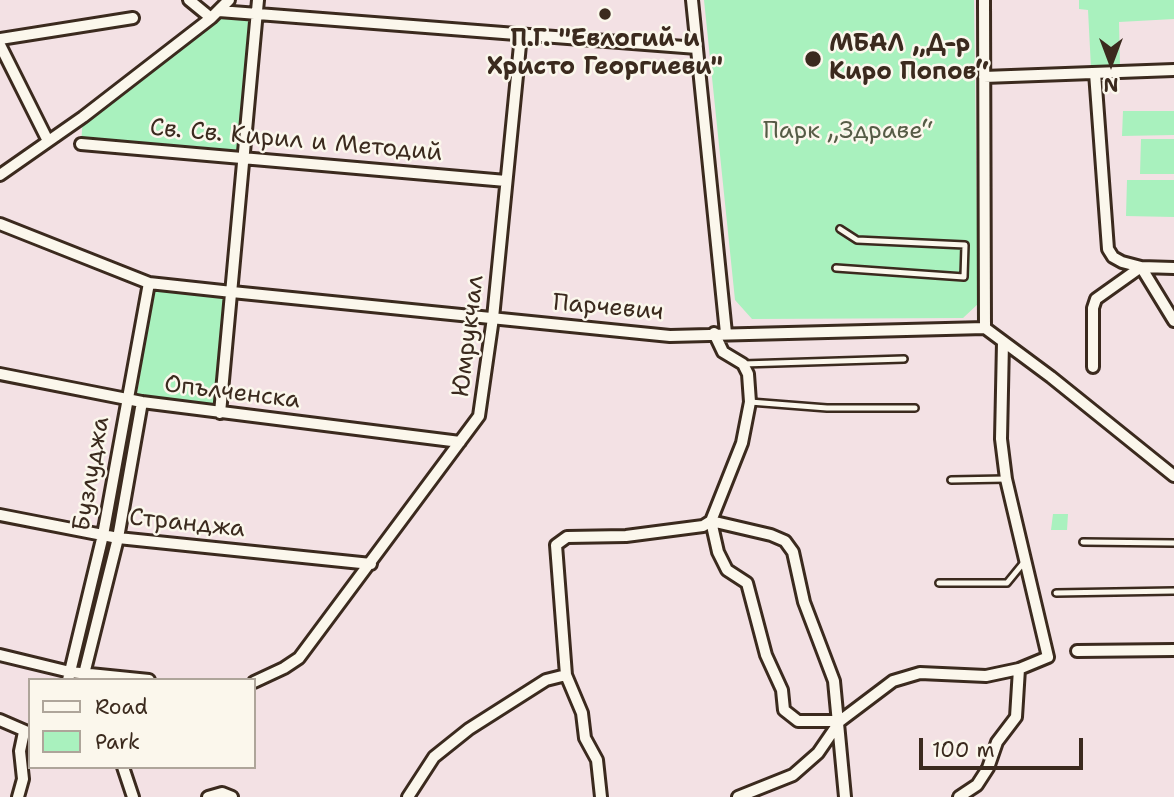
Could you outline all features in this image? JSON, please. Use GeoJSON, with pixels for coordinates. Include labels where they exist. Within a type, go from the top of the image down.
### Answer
{"type":"FeatureCollection","features":[{"type":"Feature","properties":{"kind":"street"},"geometry":{"type":"LineString","coordinates":[[189,0],[215,14],[257,14],[697,48]]}},
{"type":"Feature","properties":{"kind":"street"},"geometry":{"type":"LineString","coordinates":[[0,175],[215,14],[229,0]]}},
{"type":"Feature","properties":{"kind":"street"},"geometry":{"type":"LineString","coordinates":[[220,413],[258,0]]}},
{"type":"Feature","properties":{"kind":"street"},"geometry":{"type":"LineString","coordinates":[[692,0],[726,333]]}},
{"type":"Feature","properties":{"kind":"street"},"geometry":{"type":"LineString","coordinates":[[984,0],[985,328],[1172,472]]}},
{"type":"Feature","properties":{"kind":"street"},"geometry":{"type":"LineString","coordinates":[[0,39],[133,18]]}},
{"type":"Feature","properties":{"kind":"street","name":"Юмрукчал"},"geometry":{"type":"LineString","coordinates":[[256,681],[299,658],[460,442],[481,408],[494,318],[521,34]]}},
{"type":"Feature","properties":{"kind":"street"},"geometry":{"type":"LineString","coordinates":[[0,45],[48,141]]}},
{"type":"Feature","properties":{"kind":"street"},"geometry":{"type":"LineString","coordinates":[[984,78],[1174,69]]}},
{"type":"Feature","properties":{"kind":"street"},"geometry":{"type":"LineString","coordinates":[[1095,74],[1108,249],[1113,257],[1122,262],[1141,267],[1174,268]]}},
{"type":"Feature","properties":{"kind":"street","name":"Св. Св. Кирил и Методий"},"geometry":{"type":"LineString","coordinates":[[81,144],[506,181]]}},
{"type":"Feature","properties":{"kind":"street","name":"Парчевич"},"geometry":{"type":"LineString","coordinates":[[0,224],[149,283],[232,292],[670,336],[985,328]]}},
{"type":"Feature","properties":{"kind":"street"},"geometry":{"type":"LineString","coordinates":[[1141,267],[1170,308],[1174,321]]}},
{"type":"Feature","properties":{"kind":"street"},"geometry":{"type":"LineString","coordinates":[[1093,368],[1093,308],[1096,299],[1141,267]]}},
{"type":"Feature","properties":{"kind":"street","name":"Бузлуджа"},"geometry":{"type":"LineString","coordinates":[[69,676],[103,535],[149,283]]}},
{"type":"Feature","properties":{"kind":"street"},"geometry":{"type":"LineString","coordinates":[[714,333],[723,352],[743,364],[748,374],[750,402],[742,443],[711,521],[718,552],[727,570],[747,583],[766,655],[782,690],[784,710],[799,722],[840,720]]}},
{"type":"Feature","properties":{"kind":"street"},"geometry":{"type":"LineString","coordinates":[[738,797],[793,775],[818,753],[840,720],[878,690],[907,676],[934,673],[986,676],[1019,669],[1048,657],[1006,479],[1001,439],[1003,342]]}},
{"type":"Feature","properties":{"kind":"street","name":"Опълченска"},"geometry":{"type":"LineString","coordinates":[[0,374],[142,402],[460,442]]}},
{"type":"Feature","properties":{"kind":"street","name":"Бузлуджа"},"geometry":{"type":"LineString","coordinates":[[84,674],[118,537],[142,402]]}},
{"type":"Feature","properties":{"kind":"street","name":"Странджа"},"geometry":{"type":"LineString","coordinates":[[0,516],[118,537],[371,564]]}},
{"type":"Feature","properties":{"kind":"street"},"geometry":{"type":"LineString","coordinates":[[601,797],[597,760],[586,738],[582,713],[566,675],[554,555],[559,539],[626,536],[703,526],[711,521],[771,536],[789,545],[804,602],[834,681],[840,720],[845,797]]}},
{"type":"Feature","properties":{"kind":"street"},"geometry":{"type":"LineString","coordinates":[[1077,651],[1174,650]]}},
{"type":"Feature","properties":{"kind":"street"},"geometry":{"type":"LineString","coordinates":[[0,655],[69,676],[84,674],[127,678]]}},
{"type":"Feature","properties":{"kind":"street"},"geometry":{"type":"LineString","coordinates":[[959,797],[977,785],[988,768],[997,742],[1016,716],[1019,669]]}},
{"type":"Feature","properties":{"kind":"street"},"geometry":{"type":"LineString","coordinates":[[408,797],[434,757],[469,729],[546,680],[566,675]]}},
{"type":"Feature","properties":{"kind":"street"},"geometry":{"type":"LineString","coordinates":[[0,720],[27,732],[20,751],[23,779],[18,797]]}},
{"type":"Feature","properties":{"kind":"street"},"geometry":{"type":"LineString","coordinates":[[124,769],[133,797]]}},
{"type":"Feature","properties":{"kind":"street"},"geometry":{"type":"LineString","coordinates":[[208,797],[222,793],[232,797]]}},
{"type":"Feature","properties":{"kind":"lane"},"geometry":{"type":"LineString","coordinates":[[836,268],[964,277],[965,245],[857,240],[840,229]]}},
{"type":"Feature","properties":{"kind":"lane"},"geometry":{"type":"LineString","coordinates":[[743,364],[904,359]]}},
{"type":"Feature","properties":{"kind":"lane"},"geometry":{"type":"LineString","coordinates":[[750,402],[827,408],[915,408]]}},
{"type":"Feature","properties":{"kind":"lane"},"geometry":{"type":"LineString","coordinates":[[951,480],[1006,479]]}},
{"type":"Feature","properties":{"kind":"lane"},"geometry":{"type":"LineString","coordinates":[[1083,542],[1174,543]]}},
{"type":"Feature","properties":{"kind":"lane"},"geometry":{"type":"LineString","coordinates":[[939,583],[1007,583],[1026,561]]}},
{"type":"Feature","properties":{"kind":"lane"},"geometry":{"type":"LineString","coordinates":[[1056,593],[1174,591]]}},
{"type":"Feature","properties":{"kind":"green space","name":"Парк „Здраве“"},"geometry":{"type":"Polygon","coordinates":[[[704,0],[974,0],[978,304],[963,318],[752,319],[735,300],[704,0]]]}},
{"type":"Feature","properties":{"kind":"green space"},"geometry":{"type":"Polygon","coordinates":[[[1079,0],[1174,0],[1174,19],[1119,22],[1120,66],[1091,68],[1088,10],[1079,9],[1079,0]]]}},
{"type":"Feature","properties":{"kind":"green space"},"geometry":{"type":"Polygon","coordinates":[[[219,11],[257,14],[244,157],[81,144],[83,117],[219,11]]]}},
{"type":"Feature","properties":{"kind":"green space"},"geometry":{"type":"Polygon","coordinates":[[[1123,111],[1174,111],[1174,135],[1122,136],[1123,111]]]}},
{"type":"Feature","properties":{"kind":"green space"},"geometry":{"type":"Polygon","coordinates":[[[1141,139],[1174,139],[1174,174],[1140,174],[1141,139]]]}},
{"type":"Feature","properties":{"kind":"green space"},"geometry":{"type":"Polygon","coordinates":[[[1127,180],[1174,180],[1174,217],[1126,216],[1127,180]]]}},
{"type":"Feature","properties":{"kind":"green space"},"geometry":{"type":"Polygon","coordinates":[[[154,288],[225,297],[214,405],[137,394],[154,288]]]}},
{"type":"Feature","properties":{"kind":"green space"},"geometry":{"type":"Polygon","coordinates":[[[127,399],[142,402],[84,674],[70,672],[127,399]]]}},
{"type":"Feature","properties":{"kind":"green space"},"geometry":{"type":"Polygon","coordinates":[[[1053,514],[1068,514],[1067,530],[1051,530],[1053,514]]]}},
{"type":"Feature","properties":{"kind":"place","name":"П.Г. \"Евлогий и Христо Георгиеви\""},"geometry":{"type":"Point","coordinates":[605,14]}},
{"type":"Feature","properties":{"kind":"place","name":"МБАЛ „Д-р Киро Попов“"},"geometry":{"type":"Point","coordinates":[813,59]}}]}
